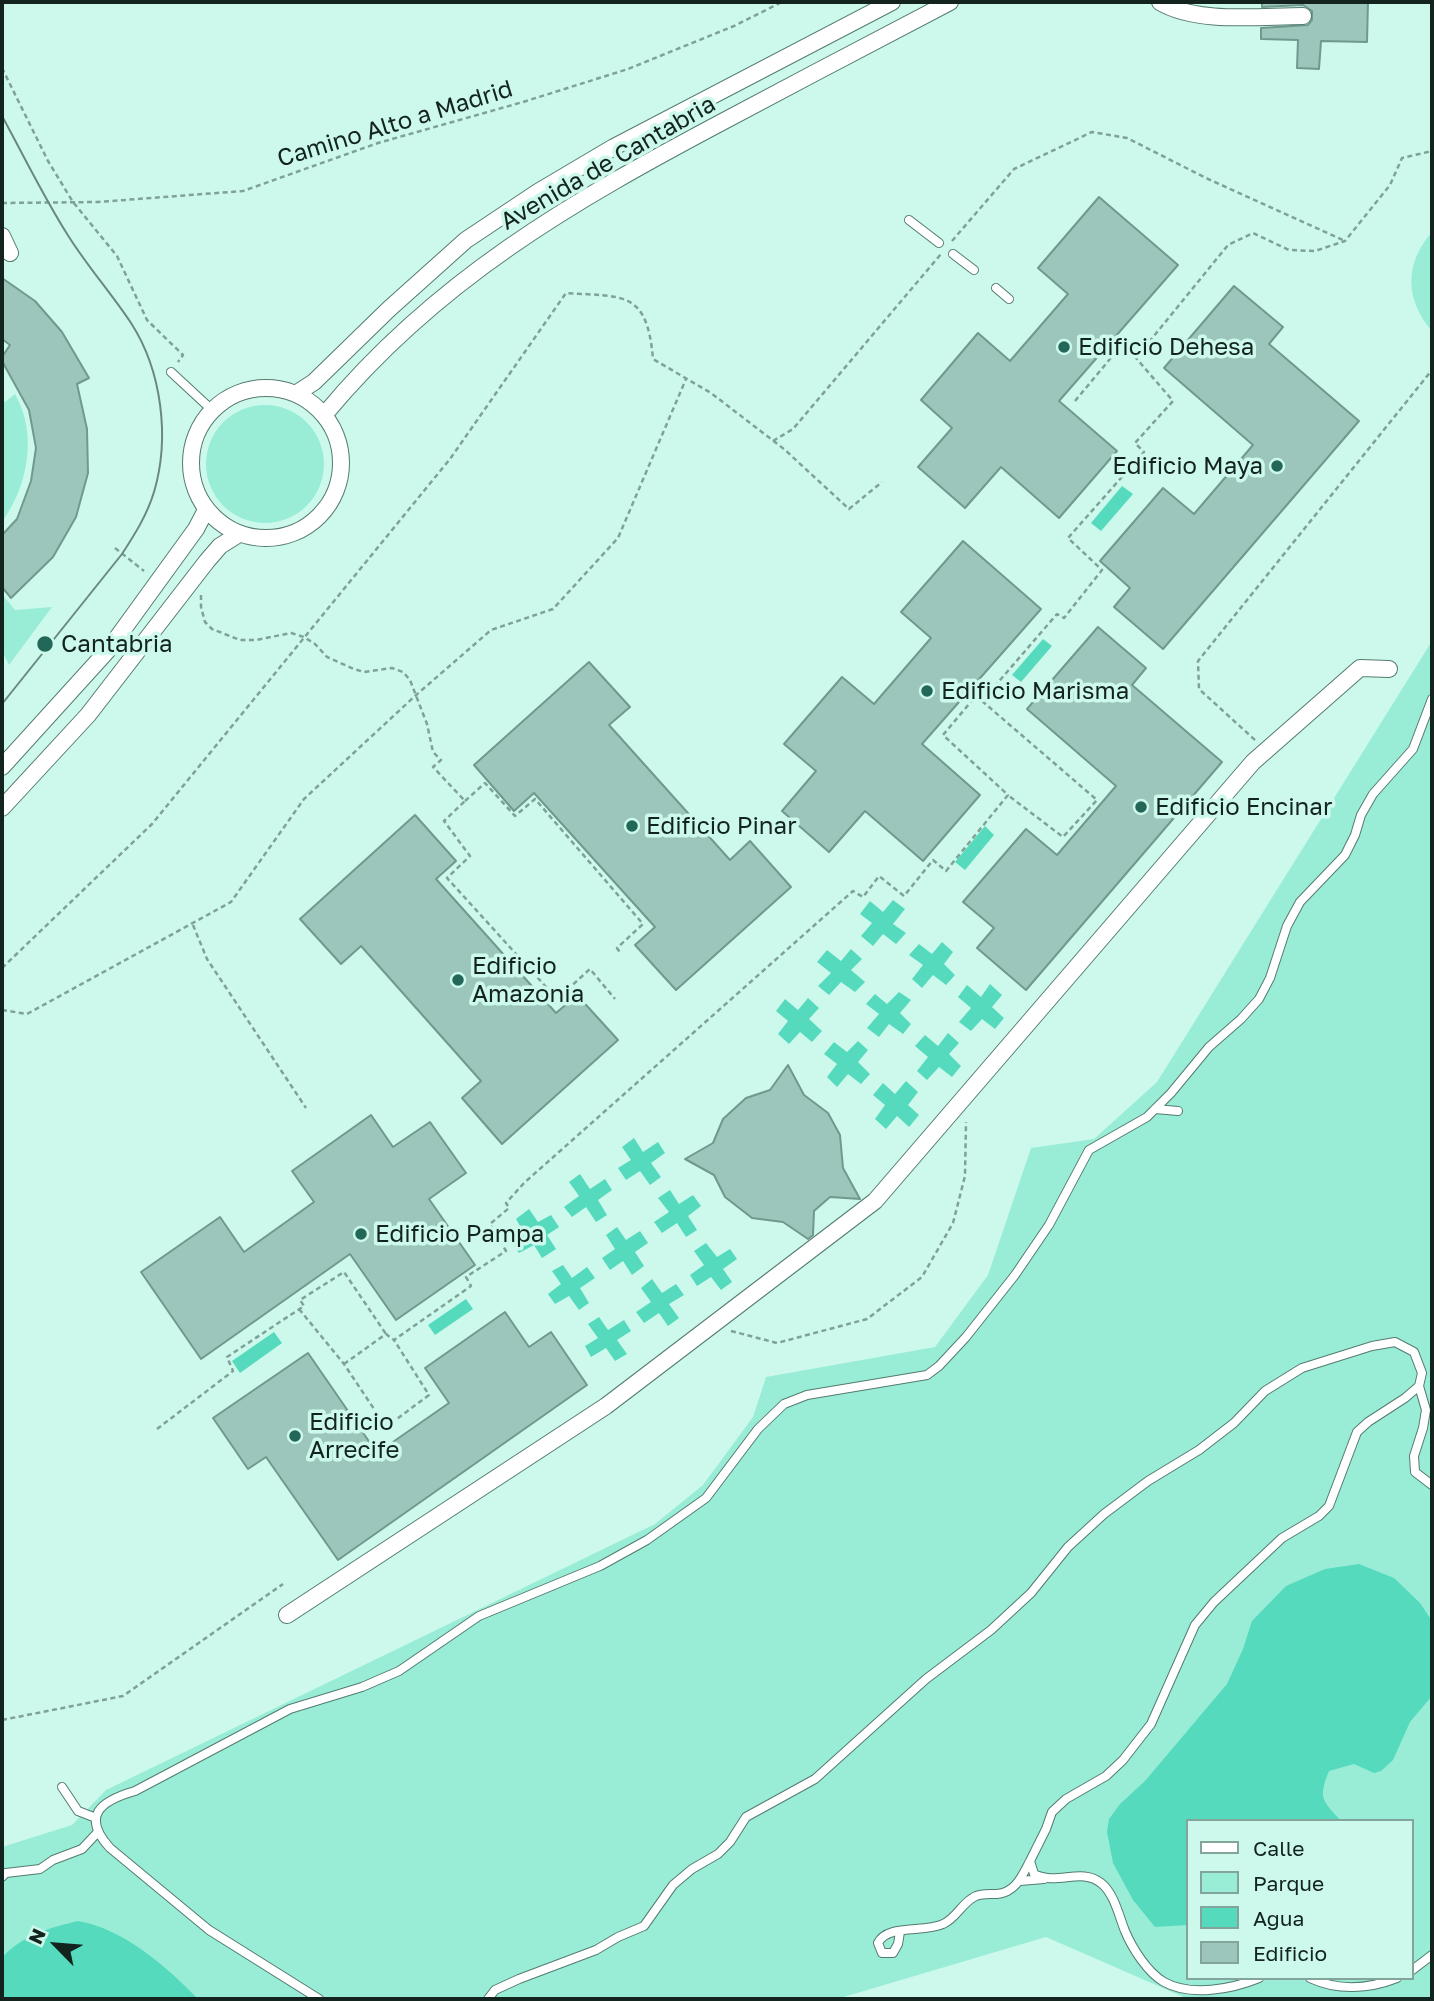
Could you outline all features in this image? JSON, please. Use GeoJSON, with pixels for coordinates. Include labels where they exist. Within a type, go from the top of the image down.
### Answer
{"type":"FeatureCollection","features":[{"type":"Feature","properties":{"kind":"street","name":"Avenida de Cantabria"},"geometry":{"type":"LineString","coordinates":[[296,393],[314,382],[389,309],[466,240],[538,192],[614,147],[892,2]]}},
{"type":"Feature","properties":{"kind":"street","name":"Avenida de Cantabria"},"geometry":{"type":"LineString","coordinates":[[325,414],[412,322],[486,262],[558,214],[633,169],[950,2]]}},
{"type":"Feature","properties":{"kind":"street"},"geometry":{"type":"LineString","coordinates":[[1160,2],[1169,7],[1209,16],[1303,16]]}},
{"type":"Feature","properties":{"kind":"street"},"geometry":{"type":"LineString","coordinates":[[2,236],[10,254]]}},
{"type":"Feature","properties":{"kind":"street"},"geometry":{"type":"LineString","coordinates":[[258,387],[276,387],[296,393],[311,401],[325,414],[336,431],[342,449],[340,484],[320,517],[288,536],[257,539],[239,534],[217,521],[206,510],[193,483],[191,458],[195,436],[212,410],[230,396],[258,387]]}},
{"type":"Feature","properties":{"kind":"street"},"geometry":{"type":"LineString","coordinates":[[2,767],[108,649],[196,529],[206,510]]}},
{"type":"Feature","properties":{"kind":"street"},"geometry":{"type":"LineString","coordinates":[[2,808],[88,715],[220,546],[239,534]]}},
{"type":"Feature","properties":{"kind":"street"},"geometry":{"type":"LineString","coordinates":[[287,1615],[606,1406],[875,1201],[1253,762],[1360,668],[1389,669]]}},
{"type":"Feature","properties":{"kind":"lane"},"geometry":{"type":"LineString","coordinates":[[909,220],[939,243]]}},
{"type":"Feature","properties":{"kind":"lane"},"geometry":{"type":"LineString","coordinates":[[953,254],[974,270]]}},
{"type":"Feature","properties":{"kind":"lane"},"geometry":{"type":"LineString","coordinates":[[996,288],[1009,299]]}},
{"type":"Feature","properties":{"kind":"lane"},"geometry":{"type":"LineString","coordinates":[[171,372],[212,410]]}},
{"type":"Feature","properties":{"kind":"lane"},"geometry":{"type":"LineString","coordinates":[[319,1999],[209,1930],[110,1848],[97,1833],[96,1818],[102,1806],[116,1796],[135,1791],[290,1709],[362,1687],[399,1671],[479,1616],[600,1566],[647,1540],[706,1499],[758,1429],[784,1404],[807,1395],[927,1375],[939,1366],[966,1337],[1049,1225],[1089,1150],[1147,1117],[1209,1046],[1241,1019],[1259,999],[1270,978],[1287,926],[1300,902],[1345,855],[1361,815],[1373,794],[1413,749],[1432,699]]}},
{"type":"Feature","properties":{"kind":"lane"},"geometry":{"type":"LineString","coordinates":[[1155,1109],[1178,1111]]}},
{"type":"Feature","properties":{"kind":"lane"},"geometry":{"type":"LineString","coordinates":[[488,1999],[495,1990],[596,1950],[644,1926],[673,1885],[692,1869],[718,1854],[730,1842],[746,1817],[815,1779],[926,1678],[992,1630],[1031,1593],[1068,1547],[1104,1514],[1148,1481],[1199,1450],[1234,1423],[1265,1391],[1302,1368],[1372,1346],[1395,1342],[1414,1352],[1422,1373],[1419,1386],[1426,1410],[1414,1456],[1415,1472],[1432,1485]]}},
{"type":"Feature","properties":{"kind":"lane"},"geometry":{"type":"LineString","coordinates":[[900,1932],[944,1924],[965,1903],[978,1895],[1007,1893],[1020,1881],[1052,1812],[1066,1799],[1106,1776],[1123,1760],[1151,1724],[1195,1625],[1214,1602],[1282,1538],[1319,1516],[1329,1506],[1357,1432],[1419,1386]]}},
{"type":"Feature","properties":{"kind":"lane"},"geometry":{"type":"LineString","coordinates":[[62,1787],[78,1811],[96,1818]]}},
{"type":"Feature","properties":{"kind":"lane"},"geometry":{"type":"LineString","coordinates":[[2,1877],[6,1873],[40,1869],[53,1860],[82,1849],[97,1833]]}},
{"type":"Feature","properties":{"kind":"lane"},"geometry":{"type":"LineString","coordinates":[[1030,1861],[1034,1874],[1044,1879]]}},
{"type":"Feature","properties":{"kind":"lane"},"geometry":{"type":"LineString","coordinates":[[1020,1881],[1093,1877],[1104,1885],[1126,1934],[1149,1968],[1163,1982],[1195,1990],[1229,1987],[1252,1980]]}},
{"type":"Feature","properties":{"kind":"lane"},"geometry":{"type":"LineString","coordinates":[[1413,1969],[1432,1955]]}},
{"type":"Feature","properties":{"kind":"lane"},"geometry":{"type":"LineString","coordinates":[[1315,1980],[1324,1984],[1363,1987],[1389,1980]]}},
{"type":"Feature","properties":{"kind":"path","name":"Camino Alto a Madrid"},"geometry":{"type":"LineString","coordinates":[[2,203],[73,202],[243,191],[378,143],[628,69],[734,26],[782,2]]}},
{"type":"Feature","properties":{"kind":"path"},"geometry":{"type":"LineString","coordinates":[[2,68],[48,160],[73,202],[117,256],[147,320],[183,355],[171,372]]}},
{"type":"Feature","properties":{"kind":"path"},"geometry":{"type":"LineString","coordinates":[[952,242],[1014,169],[1092,132],[1127,138],[1206,178],[1345,241]]}},
{"type":"Feature","properties":{"kind":"path"},"geometry":{"type":"LineString","coordinates":[[1136,358],[1228,246],[1252,233],[1289,250],[1315,251],[1345,241],[1390,185],[1402,158],[1432,151]]}},
{"type":"Feature","properties":{"kind":"path"},"geometry":{"type":"LineString","coordinates":[[773,441],[793,429],[943,252]]}},
{"type":"Feature","properties":{"kind":"path"},"geometry":{"type":"LineString","coordinates":[[2,968],[152,824],[450,459],[566,293],[624,297],[640,309],[651,337],[653,359],[711,393],[773,441],[849,509],[882,482]]}},
{"type":"Feature","properties":{"kind":"path"},"geometry":{"type":"LineString","coordinates":[[982,701],[1057,614],[1064,618],[1101,570],[1068,538],[1144,453],[1135,443],[1173,401],[1136,358],[1120,347],[1074,401]]}},
{"type":"Feature","properties":{"kind":"path"},"geometry":{"type":"LineString","coordinates":[[1256,741],[1199,690],[1198,661],[1432,370]]}},
{"type":"Feature","properties":{"kind":"path"},"geometry":{"type":"LineString","coordinates":[[2,1010],[27,1014],[193,925],[230,902],[304,799],[415,696],[491,630],[553,609],[618,538],[686,379]]}},
{"type":"Feature","properties":{"kind":"path"},"geometry":{"type":"LineString","coordinates":[[115,548],[144,570]]}},
{"type":"Feature","properties":{"kind":"path"},"geometry":{"type":"LineString","coordinates":[[191,582],[201,592],[205,622],[212,629],[240,640],[291,634],[304,637],[327,657],[354,669],[365,672],[392,668],[403,672],[410,680],[427,724],[433,752],[441,760],[433,767],[465,801]]}},
{"type":"Feature","properties":{"kind":"path"},"geometry":{"type":"LineString","coordinates":[[975,697],[982,701],[1097,800],[1063,837],[1008,795],[943,735],[975,697]]}},
{"type":"Feature","properties":{"kind":"path"},"geometry":{"type":"LineString","coordinates":[[615,999],[590,969],[557,999],[447,878],[470,856],[443,821],[485,783],[515,816],[535,799],[643,923],[617,948],[621,954]]}},
{"type":"Feature","properties":{"kind":"path"},"geometry":{"type":"LineString","coordinates":[[394,1340],[471,1286],[466,1277],[506,1251],[490,1224],[509,1208],[506,1203],[524,1183],[853,891],[863,898],[879,876],[904,896],[933,860],[946,871],[1008,795]]}},
{"type":"Feature","properties":{"kind":"path"},"geometry":{"type":"LineString","coordinates":[[193,925],[207,958],[306,1108]]}},
{"type":"Feature","properties":{"kind":"path"},"geometry":{"type":"LineString","coordinates":[[711,1326],[778,1343],[867,1319],[922,1277],[953,1223],[965,1176],[966,1097]]}},
{"type":"Feature","properties":{"kind":"path"},"geometry":{"type":"LineString","coordinates":[[157,1429],[233,1371],[227,1357],[299,1309],[304,1306],[300,1300],[344,1272],[386,1334],[394,1340],[429,1395],[386,1427],[344,1364],[299,1309]]}},
{"type":"Feature","properties":{"kind":"path"},"geometry":{"type":"LineString","coordinates":[[344,1364],[386,1334]]}},
{"type":"Feature","properties":{"kind":"path"},"geometry":{"type":"LineString","coordinates":[[2,1720],[123,1696],[283,1584]]}},
{"type":"Feature","properties":{"kind":"green space"},"geometry":{"type":"Polygon","coordinates":[[[1432,232],[1432,331],[1417,307],[1411,282],[1416,257],[1432,232]]]}},
{"type":"Feature","properties":{"kind":"green space"},"geometry":{"type":"Polygon","coordinates":[[[15,394],[26,426],[27,460],[18,492],[2,522],[2,399],[5,402],[15,394]]]}},
{"type":"Feature","properties":{"kind":"green space"},"geometry":{"type":"Polygon","coordinates":[[[265,405],[288,410],[307,422],[319,441],[324,464],[319,487],[307,506],[288,518],[265,523],[242,518],[223,506],[211,487],[206,464],[211,441],[223,422],[242,410],[265,405]]]}},
{"type":"Feature","properties":{"kind":"green space"},"geometry":{"type":"Polygon","coordinates":[[[2,594],[15,610],[52,607],[9,665],[2,651],[2,594]]]}},
{"type":"Feature","properties":{"kind":"green space"},"geometry":{"type":"Polygon","coordinates":[[[1432,641],[1432,1999],[1188,1999],[1046,1937],[837,1999],[2,1999],[2,1847],[72,1825],[106,1790],[655,1524],[703,1485],[753,1417],[766,1377],[935,1347],[988,1275],[1031,1148],[1094,1139],[1157,1082],[1432,641]]]}},
{"type":"Feature","properties":{"kind":"water"},"geometry":{"type":"Polygon","coordinates":[[[1122,486],[1133,494],[1101,531],[1091,523],[1122,486]]]}},
{"type":"Feature","properties":{"kind":"water"},"geometry":{"type":"Polygon","coordinates":[[[1043,639],[1052,646],[1021,682],[1012,675],[1043,639]]]}},
{"type":"Feature","properties":{"kind":"water"},"geometry":{"type":"Polygon","coordinates":[[[985,826],[994,835],[965,870],[955,862],[985,826]]]}},
{"type":"Feature","properties":{"kind":"water"},"geometry":{"type":"Polygon","coordinates":[[[893,900],[905,909],[893,924],[906,933],[896,944],[883,934],[873,946],[861,936],[872,923],[860,914],[870,901],[883,912],[893,900]]]}},
{"type":"Feature","properties":{"kind":"water"},"geometry":{"type":"Polygon","coordinates":[[[942,942],[953,952],[944,964],[955,975],[946,985],[933,975],[922,988],[912,979],[923,965],[909,955],[919,944],[932,954],[942,942]]]}},
{"type":"Feature","properties":{"kind":"water"},"geometry":{"type":"Polygon","coordinates":[[[851,949],[862,959],[851,970],[865,982],[855,992],[841,982],[829,995],[818,986],[831,973],[817,962],[827,950],[841,961],[851,949]]]}},
{"type":"Feature","properties":{"kind":"water"},"geometry":{"type":"Polygon","coordinates":[[[990,984],[1002,995],[992,1007],[1004,1018],[995,1029],[982,1019],[971,1031],[959,1022],[971,1008],[958,997],[967,985],[981,997],[990,984]]]}},
{"type":"Feature","properties":{"kind":"water"},"geometry":{"type":"Polygon","coordinates":[[[899,992],[911,1000],[900,1013],[911,1024],[903,1034],[889,1024],[879,1037],[867,1028],[879,1014],[866,1004],[875,994],[887,1004],[899,992]]]}},
{"type":"Feature","properties":{"kind":"water"},"geometry":{"type":"Polygon","coordinates":[[[808,998],[819,1008],[809,1019],[822,1031],[812,1042],[800,1032],[789,1044],[778,1034],[788,1021],[776,1011],[785,999],[798,1010],[808,998]]]}},
{"type":"Feature","properties":{"kind":"water"},"geometry":{"type":"Polygon","coordinates":[[[948,1033],[959,1043],[949,1054],[961,1066],[952,1077],[939,1067],[927,1080],[917,1071],[928,1057],[915,1046],[925,1035],[938,1046],[948,1033]]]}},
{"type":"Feature","properties":{"kind":"water"},"geometry":{"type":"Polygon","coordinates":[[[858,1041],[868,1050],[858,1062],[870,1074],[861,1084],[848,1074],[837,1087],[827,1077],[837,1064],[824,1054],[834,1042],[847,1052],[858,1041]]]}},
{"type":"Feature","properties":{"kind":"water"},"geometry":{"type":"Polygon","coordinates":[[[906,1081],[918,1092],[908,1105],[919,1115],[909,1127],[897,1116],[886,1129],[875,1119],[885,1105],[873,1095],[883,1083],[895,1094],[906,1081]]]}},
{"type":"Feature","properties":{"kind":"water"},"geometry":{"type":"Polygon","coordinates":[[[634,1138],[643,1152],[658,1142],[665,1153],[651,1163],[661,1177],[650,1185],[640,1171],[626,1180],[618,1168],[631,1160],[622,1147],[634,1138]]]}},
{"type":"Feature","properties":{"kind":"water"},"geometry":{"type":"Polygon","coordinates":[[[580,1174],[590,1189],[605,1179],[612,1190],[598,1200],[607,1215],[596,1222],[586,1207],[572,1217],[564,1207],[579,1196],[569,1182],[580,1174]]]}},
{"type":"Feature","properties":{"kind":"water"},"geometry":{"type":"Polygon","coordinates":[[[670,1190],[679,1204],[693,1195],[701,1206],[688,1216],[697,1230],[686,1237],[677,1223],[662,1233],[654,1222],[669,1212],[658,1198],[670,1190]]]}},
{"type":"Feature","properties":{"kind":"water"},"geometry":{"type":"Polygon","coordinates":[[[529,1209],[538,1222],[551,1215],[559,1227],[547,1235],[556,1249],[542,1258],[534,1245],[519,1253],[511,1241],[524,1233],[516,1219],[529,1209]]]}},
{"type":"Feature","properties":{"kind":"water"},"geometry":{"type":"Polygon","coordinates":[[[617,1227],[626,1240],[640,1231],[648,1243],[635,1252],[644,1266],[632,1275],[623,1261],[610,1270],[602,1258],[615,1249],[606,1235],[617,1227]]]}},
{"type":"Feature","properties":{"kind":"water"},"geometry":{"type":"Polygon","coordinates":[[[706,1243],[717,1257],[730,1249],[737,1259],[723,1269],[732,1282],[721,1290],[711,1277],[697,1286],[690,1275],[704,1265],[694,1251],[706,1243]]]}},
{"type":"Feature","properties":{"kind":"water"},"geometry":{"type":"Polygon","coordinates":[[[563,1265],[572,1278],[587,1267],[595,1278],[580,1288],[589,1303],[579,1310],[569,1296],[555,1304],[548,1294],[561,1284],[552,1271],[563,1265]]]}},
{"type":"Feature","properties":{"kind":"water"},"geometry":{"type":"Polygon","coordinates":[[[652,1279],[662,1293],[676,1284],[684,1295],[669,1304],[679,1318],[668,1326],[659,1313],[644,1323],[636,1312],[651,1302],[641,1288],[652,1279]]]}},
{"type":"Feature","properties":{"kind":"water"},"geometry":{"type":"Polygon","coordinates":[[[466,1299],[473,1309],[435,1335],[428,1325],[466,1299]]]}},
{"type":"Feature","properties":{"kind":"water"},"geometry":{"type":"Polygon","coordinates":[[[599,1317],[608,1330],[624,1320],[631,1331],[617,1340],[627,1354],[615,1361],[606,1348],[591,1357],[585,1346],[598,1338],[588,1324],[599,1317]]]}},
{"type":"Feature","properties":{"kind":"water"},"geometry":{"type":"Polygon","coordinates":[[[274,1332],[282,1343],[240,1373],[232,1361],[274,1332]]]}},
{"type":"Feature","properties":{"kind":"water"},"geometry":{"type":"Polygon","coordinates":[[[1359,1564],[1394,1578],[1420,1603],[1432,1621],[1432,1696],[1410,1722],[1393,1760],[1381,1771],[1374,1773],[1354,1764],[1329,1771],[1324,1798],[1339,1819],[1186,1819],[1186,1925],[1155,1927],[1133,1900],[1113,1863],[1107,1832],[1109,1819],[1227,1684],[1252,1621],[1286,1586],[1325,1569],[1359,1564]]]}},
{"type":"Feature","properties":{"kind":"water"},"geometry":{"type":"Polygon","coordinates":[[[78,1921],[95,1925],[128,1940],[158,1962],[198,1999],[2,1999],[2,1958],[27,1938],[78,1921]]]}},
{"type":"Feature","properties":{"kind":"building"},"geometry":{"type":"Polygon","coordinates":[[[1262,2],[1368,2],[1367,42],[1321,41],[1319,69],[1297,68],[1298,40],[1261,39],[1261,28],[1308,25],[1312,20],[1312,11],[1303,5],[1262,7],[1262,2]]]}},
{"type":"Feature","properties":{"kind":"building","name":"Edificio Dehesa"},"geometry":{"type":"Polygon","coordinates":[[[1099,197],[1178,265],[1059,401],[1117,451],[1059,518],[1001,467],[965,508],[918,467],[952,428],[921,400],[978,333],[1010,361],[1068,294],[1038,268],[1099,197]]]}},
{"type":"Feature","properties":{"kind":"building"},"geometry":{"type":"Polygon","coordinates":[[[2,278],[35,301],[62,332],[89,378],[77,384],[87,429],[88,473],[76,517],[53,557],[11,598],[2,587],[2,535],[17,519],[31,481],[36,448],[29,410],[2,361],[10,345],[2,339],[2,278]]]}},
{"type":"Feature","properties":{"kind":"building","name":"Edificio Maya"},"geometry":{"type":"Polygon","coordinates":[[[1234,286],[1283,327],[1269,344],[1359,421],[1163,649],[1114,607],[1130,588],[1100,561],[1163,488],[1194,514],[1253,445],[1164,368],[1234,286]]]}},
{"type":"Feature","properties":{"kind":"building","name":"Edificio Marisma"},"geometry":{"type":"Polygon","coordinates":[[[963,541],[1041,609],[922,744],[980,795],[923,861],[865,811],[829,852],[782,811],[816,771],[784,744],[842,677],[874,704],[931,638],[901,612],[963,541]]]}},
{"type":"Feature","properties":{"kind":"building","name":"Edificio Encinar"},"geometry":{"type":"Polygon","coordinates":[[[1098,627],[1146,668],[1132,685],[1222,762],[1026,990],[977,948],[994,928],[963,902],[1026,829],[1057,855],[1116,786],[1027,709],[1098,627]]]}},
{"type":"Feature","properties":{"kind":"building","name":"Edificio Pinar"},"geometry":{"type":"Polygon","coordinates":[[[589,662],[630,707],[609,725],[730,860],[750,841],[791,887],[676,990],[635,945],[655,927],[534,793],[514,811],[474,765],[589,662]]]}},
{"type":"Feature","properties":{"kind":"building","name":"Edificio Amazonia"},"geometry":{"type":"Polygon","coordinates":[[[415,815],[456,861],[436,879],[556,1013],[577,995],[618,1040],[502,1144],[462,1098],[481,1081],[361,946],[341,964],[300,919],[415,815]]]}},
{"type":"Feature","properties":{"kind":"building"},"geometry":{"type":"Polygon","coordinates":[[[788,1065],[804,1095],[828,1113],[840,1135],[843,1168],[860,1199],[830,1197],[814,1211],[813,1235],[808,1239],[783,1222],[752,1218],[725,1197],[714,1175],[685,1159],[713,1143],[723,1119],[746,1098],[770,1090],[788,1065]]]}},
{"type":"Feature","properties":{"kind":"building","name":"Edificio Pampa"},"geometry":{"type":"Polygon","coordinates":[[[371,1115],[393,1147],[430,1122],[466,1173],[429,1199],[475,1265],[396,1320],[350,1254],[201,1359],[141,1272],[220,1217],[244,1252],[314,1202],[292,1171],[371,1115]]]}},
{"type":"Feature","properties":{"kind":"building","name":"Edificio Arrecife"},"geometry":{"type":"Polygon","coordinates":[[[505,1312],[529,1347],[551,1332],[587,1385],[338,1560],[266,1457],[248,1469],[213,1418],[308,1353],[377,1453],[449,1403],[425,1368],[505,1312]]]}},
{"type":"Feature","properties":{"kind":"tram line"},"geometry":{"type":"LineString","coordinates":[[2,116],[60,222],[142,342],[156,383],[162,427],[162,450],[154,492],[136,532],[122,554],[2,704]]}},
{"type":"Feature","properties":{"kind":"place","name":"Edificio Dehesa"},"geometry":{"type":"Point","coordinates":[1064,347]}},
{"type":"Feature","properties":{"kind":"place","name":"Edificio Maya"},"geometry":{"type":"Point","coordinates":[1277,466]}},
{"type":"Feature","properties":{"kind":"place","name":"Cantabria"},"geometry":{"type":"Point","coordinates":[45,644]}},
{"type":"Feature","properties":{"kind":"place","name":"Edificio Marisma"},"geometry":{"type":"Point","coordinates":[927,691]}},
{"type":"Feature","properties":{"kind":"place","name":"Edificio Encinar"},"geometry":{"type":"Point","coordinates":[1141,807]}},
{"type":"Feature","properties":{"kind":"place","name":"Edificio Pinar"},"geometry":{"type":"Point","coordinates":[632,826]}},
{"type":"Feature","properties":{"kind":"place","name":"Edificio Amazonia"},"geometry":{"type":"Point","coordinates":[458,980]}},
{"type":"Feature","properties":{"kind":"place","name":"Edificio Pampa"},"geometry":{"type":"Point","coordinates":[361,1234]}},
{"type":"Feature","properties":{"kind":"place","name":"Edificio Arrecife"},"geometry":{"type":"Point","coordinates":[295,1436]}}]}
